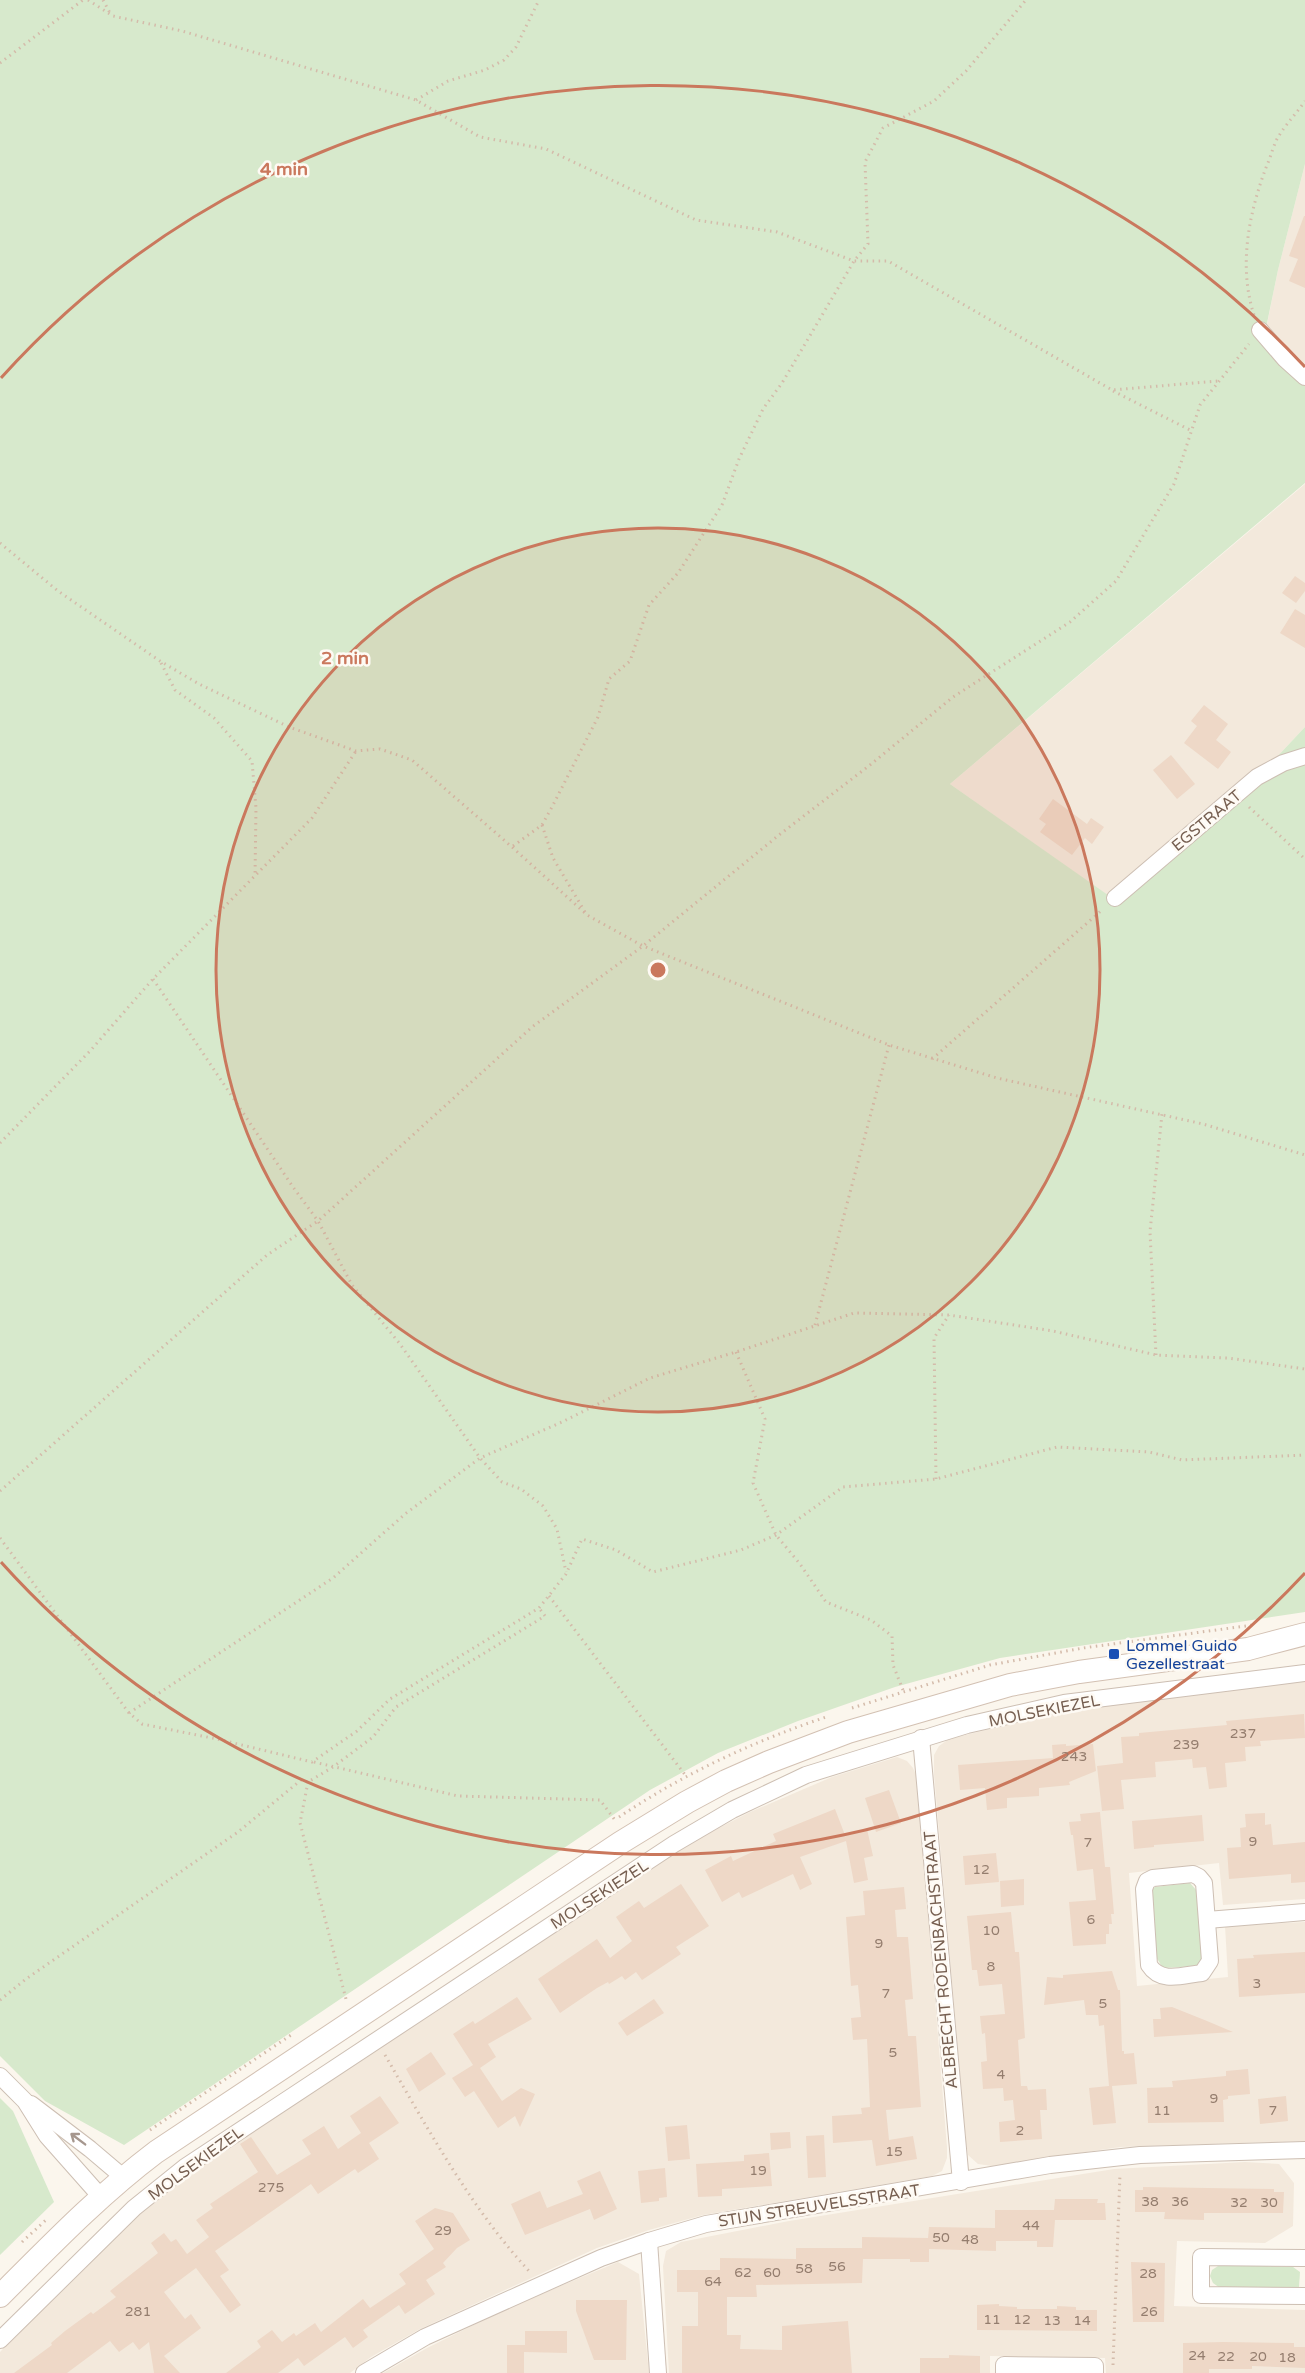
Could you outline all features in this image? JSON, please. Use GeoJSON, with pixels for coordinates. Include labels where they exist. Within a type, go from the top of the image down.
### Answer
{"type":"FeatureCollection","features":[{"type":"Feature","properties":{"kind":"main road","name":"MOLSEKIEZEL"},"geometry":{"type":"LineString","coordinates":[[0,2296],[123,2177],[195,2125],[620,1843],[726,1781],[848,1732],[982,1692],[1079,1672],[1248,1649],[1305,1634]]}},
{"type":"Feature","properties":{"kind":"main road","name":"MOLSEKIEZEL"},"geometry":{"type":"LineString","coordinates":[[1248,1649],[1305,1651]]}},
{"type":"Feature","properties":{"kind":"street"},"geometry":{"type":"LineString","coordinates":[[1260,330],[1285,359],[1305,377]]}},
{"type":"Feature","properties":{"kind":"street","name":"EGSTRAAT"},"geometry":{"type":"LineString","coordinates":[[1115,898],[1257,777],[1283,763],[1305,756]]}},
{"type":"Feature","properties":{"kind":"street","name":"MOLSEKIEZEL"},"geometry":{"type":"LineString","coordinates":[[0,2340],[134,2208],[185,2167],[664,1850],[732,1810],[806,1775],[967,1725],[1064,1703],[1305,1673]]}},
{"type":"Feature","properties":{"kind":"street","name":"ALBRECHT RODENBACHSTRAAT"},"geometry":{"type":"LineString","coordinates":[[921,1738],[961,2182]]}},
{"type":"Feature","properties":{"kind":"street"},"geometry":{"type":"LineString","coordinates":[[1193,1874],[1199,1877],[1204,1884],[1207,1920],[1210,1961],[1202,1973],[1161,1977],[1154,1973],[1149,1965],[1144,1889],[1147,1881],[1153,1878],[1193,1874]]}},
{"type":"Feature","properties":{"kind":"street"},"geometry":{"type":"LineString","coordinates":[[1207,1920],[1305,1912]]}},
{"type":"Feature","properties":{"kind":"street"},"geometry":{"type":"LineString","coordinates":[[0,2076],[25,2101],[47,2136],[101,2197]]}},
{"type":"Feature","properties":{"kind":"street"},"geometry":{"type":"LineString","coordinates":[[25,2101],[42,2111],[123,2177]]}},
{"type":"Feature","properties":{"kind":"street","name":"STIJN STREUVELSSTRAAT"},"geometry":{"type":"LineString","coordinates":[[364,2373],[425,2337],[600,2258],[706,2224],[1050,2165],[1120,2157],[1305,2150]]}},
{"type":"Feature","properties":{"kind":"street"},"geometry":{"type":"LineString","coordinates":[[649,2241],[658,2373]]}},
{"type":"Feature","properties":{"kind":"street"},"geometry":{"type":"LineString","coordinates":[[1305,2258],[1202,2257],[1201,2295],[1305,2296]]}},
{"type":"Feature","properties":{"kind":"street"},"geometry":{"type":"LineString","coordinates":[[1004,2373],[1004,2365],[1095,2366],[1095,2373]]}},
{"type":"Feature","properties":{"kind":"path"},"geometry":{"type":"LineString","coordinates":[[0,63],[83,0]]}},
{"type":"Feature","properties":{"kind":"path"},"geometry":{"type":"LineString","coordinates":[[88,0],[111,15],[182,31],[416,100],[480,137],[546,149],[696,220],[777,232],[855,261],[888,261],[1113,390],[1192,431]]}},
{"type":"Feature","properties":{"kind":"path"},"geometry":{"type":"LineString","coordinates":[[103,0],[111,15]]}},
{"type":"Feature","properties":{"kind":"path"},"geometry":{"type":"LineString","coordinates":[[416,100],[448,81],[485,70],[504,60],[516,47],[538,0]]}},
{"type":"Feature","properties":{"kind":"path"},"geometry":{"type":"LineString","coordinates":[[512,847],[542,825],[598,717],[609,679],[630,661],[649,605],[678,573],[722,505],[739,459],[763,409],[782,383],[855,261],[868,244],[865,162],[883,128],[934,101],[966,71],[1026,0]]}},
{"type":"Feature","properties":{"kind":"path"},"geometry":{"type":"LineString","coordinates":[[0,1491],[267,1255],[318,1221],[532,1027],[643,946],[953,697],[1070,622],[1116,581],[1174,484],[1200,405],[1260,330],[1248,297],[1245,265],[1250,223],[1260,182],[1277,139],[1305,101]]}},
{"type":"Feature","properties":{"kind":"path"},"geometry":{"type":"LineString","coordinates":[[1113,390],[1218,381]]}},
{"type":"Feature","properties":{"kind":"path"},"geometry":{"type":"LineString","coordinates":[[0,543],[58,591],[160,661],[200,684],[289,727],[356,751],[380,748],[412,760],[587,915],[643,946],[889,1045],[932,1059],[997,1078],[1203,1124],[1305,1155]]}},
{"type":"Feature","properties":{"kind":"path"},"geometry":{"type":"LineString","coordinates":[[160,661],[175,690],[214,718],[252,761],[256,808],[255,877]]}},
{"type":"Feature","properties":{"kind":"path"},"geometry":{"type":"LineString","coordinates":[[0,1143],[90,1051],[153,979],[312,818],[356,751]]}},
{"type":"Feature","properties":{"kind":"path"},"geometry":{"type":"LineString","coordinates":[[1236,795],[1305,859]]}},
{"type":"Feature","properties":{"kind":"path"},"geometry":{"type":"LineString","coordinates":[[542,825],[553,858],[587,915]]}},
{"type":"Feature","properties":{"kind":"path"},"geometry":{"type":"LineString","coordinates":[[932,1059],[1115,898]]}},
{"type":"Feature","properties":{"kind":"path"},"geometry":{"type":"LineString","coordinates":[[153,979],[286,1178],[318,1221],[352,1285],[400,1344],[480,1458],[502,1482],[520,1490],[543,1506],[557,1529],[566,1574]]}},
{"type":"Feature","properties":{"kind":"path"},"geometry":{"type":"LineString","coordinates":[[814,1326],[889,1045]]}},
{"type":"Feature","properties":{"kind":"path"},"geometry":{"type":"LineString","coordinates":[[1156,1355],[1150,1232],[1162,1114]]}},
{"type":"Feature","properties":{"kind":"path"},"geometry":{"type":"LineString","coordinates":[[129,1713],[333,1578],[405,1514],[480,1458],[562,1422],[650,1378],[854,1313],[949,1315],[1053,1331],[1156,1355],[1228,1358],[1305,1369]]}},
{"type":"Feature","properties":{"kind":"path"},"geometry":{"type":"LineString","coordinates":[[936,1479],[934,1338],[949,1315]]}},
{"type":"Feature","properties":{"kind":"path"},"geometry":{"type":"LineString","coordinates":[[736,1352],[765,1419],[753,1482],[776,1534],[800,1563],[826,1602],[871,1620],[892,1636],[893,1665],[903,1690]]}},
{"type":"Feature","properties":{"kind":"path"},"geometry":{"type":"LineString","coordinates":[[312,1762],[357,1731],[390,1699],[539,1608],[566,1574],[582,1539],[616,1550],[653,1572],[741,1550],[776,1534],[843,1487],[936,1479],[1057,1447],[1149,1452],[1182,1460],[1305,1455]]}},
{"type":"Feature","properties":{"kind":"path"},"geometry":{"type":"LineString","coordinates":[[0,1538],[129,1713],[142,1724],[323,1763],[458,1796],[600,1800],[615,1820]]}},
{"type":"Feature","properties":{"kind":"path"},"geometry":{"type":"LineString","coordinates":[[549,1595],[686,1776]]}},
{"type":"Feature","properties":{"kind":"path"},"geometry":{"type":"LineString","coordinates":[[0,2000],[26,1979],[238,1832],[301,1780],[308,1782],[333,1767],[373,1737],[396,1707],[545,1616],[539,1608]]}},
{"type":"Feature","properties":{"kind":"path"},"geometry":{"type":"LineString","coordinates":[[308,1782],[300,1824],[346,1999]]}},
{"type":"Feature","properties":{"kind":"path"},"geometry":{"type":"LineString","coordinates":[[376,2040],[438,2145],[505,2245],[541,2284]]}},
{"type":"Feature","properties":{"kind":"path"},"geometry":{"type":"LineString","coordinates":[[1113,2373],[1120,2157]]}},
{"type":"Feature","properties":{"kind":"shaded area"},"geometry":{"type":"Polygon","coordinates":[[[1305,164],[1305,368],[1266,329],[1278,270],[1305,164]]]}},
{"type":"Feature","properties":{"kind":"shaded area"},"geometry":{"type":"Polygon","coordinates":[[[1305,484],[1305,727],[1274,760],[1115,901],[950,784],[1305,484]]]}},
{"type":"Feature","properties":{"kind":"shaded area"},"geometry":{"type":"Polygon","coordinates":[[[1305,1679],[1305,1899],[1223,1905],[1219,1863],[1129,1873],[1137,1986],[1228,1977],[1225,1926],[1305,1922],[1305,2141],[1120,2147],[992,2166],[978,2164],[968,2155],[966,2142],[934,1774],[934,1755],[939,1746],[949,1739],[1072,1709],[1305,1679]]]}},
{"type":"Feature","properties":{"kind":"shaded area"},"geometry":{"type":"Polygon","coordinates":[[[897,1757],[907,1761],[917,1777],[947,2147],[947,2158],[942,2171],[932,2176],[703,2215],[649,2230],[597,2248],[420,2329],[371,2357],[350,2373],[0,2373],[0,2352],[100,2249],[170,2187],[682,1847],[750,1812],[832,1777],[897,1757]]]}},
{"type":"Feature","properties":{"kind":"shaded area"},"geometry":{"type":"Polygon","coordinates":[[[1245,2162],[1279,2164],[1294,2183],[1293,2226],[1265,2243],[1177,2241],[1174,2306],[1305,2310],[1305,2373],[1106,2373],[1105,2358],[990,2356],[990,2373],[669,2373],[663,2266],[666,2251],[681,2242],[789,2221],[1114,2169],[1245,2162]]]}},
{"type":"Feature","properties":{"kind":"shaded area"},"geometry":{"type":"Polygon","coordinates":[[[618,2262],[639,2274],[649,2373],[383,2373],[427,2348],[508,2308],[618,2262]]]}},
{"type":"Feature","properties":{"kind":"green space"},"geometry":{"type":"Polygon","coordinates":[[[0,0],[1305,0],[1305,164],[1266,328],[1305,368],[1305,483],[950,784],[1115,900],[1274,760],[1305,727],[1305,1612],[1000,1658],[895,1687],[798,1721],[718,1753],[650,1790],[124,2145],[45,2101],[0,2056],[0,0]]]}},
{"type":"Feature","properties":{"kind":"green space"},"geometry":{"type":"Polygon","coordinates":[[[1190,1883],[1197,1891],[1203,1957],[1198,1966],[1163,1968],[1156,1957],[1152,1890],[1155,1887],[1190,1883]]]}},
{"type":"Feature","properties":{"kind":"green space"},"geometry":{"type":"Polygon","coordinates":[[[0,2098],[13,2111],[54,2202],[0,2255],[0,2098]]]}},
{"type":"Feature","properties":{"kind":"green space"},"geometry":{"type":"Polygon","coordinates":[[[1221,2264],[1293,2267],[1300,2272],[1299,2287],[1291,2291],[1220,2288],[1213,2283],[1210,2276],[1212,2270],[1221,2264]]]}},
{"type":"Feature","properties":{"kind":"building"},"geometry":{"type":"Polygon","coordinates":[[[1304,216],[1305,288],[1289,281],[1298,259],[1289,256],[1304,216]]]}},
{"type":"Feature","properties":{"kind":"building"},"geometry":{"type":"Polygon","coordinates":[[[1295,576],[1305,583],[1305,591],[1296,603],[1282,593],[1295,576]]]}},
{"type":"Feature","properties":{"kind":"building"},"geometry":{"type":"Polygon","coordinates":[[[1295,609],[1305,615],[1305,648],[1280,633],[1295,609]]]}},
{"type":"Feature","properties":{"kind":"building"},"geometry":{"type":"Polygon","coordinates":[[[1204,705],[1228,724],[1216,740],[1231,752],[1218,769],[1184,743],[1197,726],[1191,721],[1204,705]]]}},
{"type":"Feature","properties":{"kind":"building"},"geometry":{"type":"Polygon","coordinates":[[[1171,755],[1195,784],[1177,799],[1153,770],[1171,755]]]}},
{"type":"Feature","properties":{"kind":"building"},"geometry":{"type":"Polygon","coordinates":[[[1053,799],[1087,824],[1091,818],[1104,827],[1092,844],[1085,838],[1072,855],[1040,832],[1046,824],[1039,819],[1053,799]]]}},
{"type":"Feature","properties":{"kind":"building"},"geometry":{"type":"Polygon","coordinates":[[[1304,1714],[1305,1738],[1260,1741],[1261,1746],[1245,1747],[1246,1761],[1225,1763],[1227,1787],[1209,1789],[1206,1767],[1193,1768],[1192,1759],[1155,1762],[1156,1777],[1121,1780],[1124,1809],[1102,1811],[1097,1766],[1123,1763],[1121,1737],[1139,1736],[1139,1733],[1227,1725],[1226,1721],[1304,1714]]]}},
{"type":"Feature","properties":{"kind":"building"},"geometry":{"type":"Polygon","coordinates":[[[1066,1744],[1066,1746],[1093,1744],[1096,1771],[1069,1782],[1070,1785],[1039,1788],[1039,1796],[1007,1798],[1007,1808],[987,1810],[985,1788],[960,1790],[958,1765],[1053,1758],[1052,1745],[1066,1744]]]}},
{"type":"Feature","properties":{"kind":"building"},"geometry":{"type":"Polygon","coordinates":[[[889,1790],[901,1823],[876,1832],[865,1798],[889,1790]]]}},
{"type":"Feature","properties":{"kind":"building"},"geometry":{"type":"Polygon","coordinates":[[[835,1809],[845,1835],[867,1829],[873,1856],[864,1858],[868,1880],[854,1883],[846,1841],[800,1857],[812,1884],[800,1890],[793,1874],[742,1898],[739,1892],[722,1902],[705,1870],[731,1856],[733,1861],[776,1841],[773,1834],[835,1809]]]}},
{"type":"Feature","properties":{"kind":"building"},"geometry":{"type":"Polygon","coordinates":[[[1100,1812],[1105,1867],[1110,1867],[1114,1914],[1111,1914],[1112,1924],[1109,1924],[1109,1934],[1106,1934],[1106,1944],[1073,1946],[1069,1902],[1096,1900],[1093,1869],[1077,1871],[1073,1835],[1071,1835],[1069,1822],[1081,1821],[1080,1814],[1100,1812]]]}},
{"type":"Feature","properties":{"kind":"building"},"geometry":{"type":"Polygon","coordinates":[[[1265,1813],[1265,1825],[1271,1824],[1273,1845],[1305,1842],[1305,1882],[1291,1883],[1291,1874],[1229,1879],[1227,1848],[1241,1847],[1240,1828],[1246,1827],[1245,1814],[1265,1813]]]}},
{"type":"Feature","properties":{"kind":"building"},"geometry":{"type":"Polygon","coordinates":[[[1202,1815],[1204,1841],[1134,1849],[1132,1821],[1202,1815]]]}},
{"type":"Feature","properties":{"kind":"building"},"geometry":{"type":"Polygon","coordinates":[[[996,1853],[999,1882],[965,1885],[963,1856],[996,1853]]]}},
{"type":"Feature","properties":{"kind":"building"},"geometry":{"type":"Polygon","coordinates":[[[1024,1879],[1024,1905],[1001,1907],[1000,1881],[1024,1879]]]}},
{"type":"Feature","properties":{"kind":"building"},"geometry":{"type":"Polygon","coordinates":[[[681,1884],[709,1926],[676,1947],[681,1954],[642,1980],[636,1972],[625,1980],[622,1976],[597,1988],[560,2013],[538,1979],[597,1939],[610,1958],[632,1941],[616,1917],[639,1901],[644,1908],[681,1884]]]}},
{"type":"Feature","properties":{"kind":"building"},"geometry":{"type":"Polygon","coordinates":[[[904,1887],[906,1909],[895,1910],[897,1937],[908,1937],[913,1999],[905,2000],[908,2036],[916,2036],[921,2107],[886,2110],[889,2140],[913,2136],[917,2159],[876,2166],[872,2140],[833,2143],[832,2116],[862,2114],[861,2108],[870,2107],[867,2039],[853,2040],[851,2018],[861,2017],[858,1985],[851,1986],[846,1917],[865,1915],[863,1891],[904,1887]]]}},
{"type":"Feature","properties":{"kind":"building"},"geometry":{"type":"Polygon","coordinates":[[[1011,1912],[1015,1952],[1019,1952],[1025,2038],[1018,2040],[1021,2086],[1027,2086],[1028,2090],[1046,2089],[1047,2110],[1040,2110],[1042,2139],[1000,2142],[999,2122],[1015,2120],[1013,2100],[1004,2101],[1003,2088],[983,2089],[981,2062],[987,2061],[985,2033],[982,2034],[980,2016],[1005,2014],[1002,1984],[979,1986],[977,1970],[972,1970],[967,1916],[1011,1912]]]}},
{"type":"Feature","properties":{"kind":"building"},"geometry":{"type":"Polygon","coordinates":[[[1305,1952],[1305,1993],[1239,1997],[1237,1959],[1254,1958],[1253,1955],[1305,1952]]]}},
{"type":"Feature","properties":{"kind":"building"},"geometry":{"type":"Polygon","coordinates":[[[1112,1971],[1118,1990],[1120,1990],[1122,2051],[1124,2054],[1134,2053],[1137,2084],[1112,2086],[1116,2123],[1093,2125],[1089,2088],[1109,2086],[1104,2025],[1099,2026],[1098,2015],[1086,2015],[1084,2000],[1044,2005],[1047,1977],[1063,1978],[1063,1975],[1112,1971]]]}},
{"type":"Feature","properties":{"kind":"building"},"geometry":{"type":"Polygon","coordinates":[[[517,1997],[532,2019],[488,2044],[496,2057],[480,2068],[502,2101],[521,2088],[535,2094],[520,2127],[515,2116],[498,2128],[474,2091],[465,2097],[452,2078],[473,2065],[453,2034],[473,2021],[475,2024],[517,1997]]]}},
{"type":"Feature","properties":{"kind":"building"},"geometry":{"type":"Polygon","coordinates":[[[654,1999],[664,2013],[627,2036],[618,2023],[654,1999]]]}},
{"type":"Feature","properties":{"kind":"building"},"geometry":{"type":"Polygon","coordinates":[[[1172,2007],[1233,2032],[1154,2037],[1153,2019],[1161,2019],[1160,2008],[1172,2007]]]}},
{"type":"Feature","properties":{"kind":"building"},"geometry":{"type":"Polygon","coordinates":[[[431,2052],[446,2074],[419,2092],[406,2069],[431,2052]]]}},
{"type":"Feature","properties":{"kind":"building"},"geometry":{"type":"Polygon","coordinates":[[[1248,2069],[1250,2094],[1228,2096],[1228,2099],[1223,2100],[1224,2122],[1148,2123],[1147,2088],[1173,2087],[1172,2081],[1226,2076],[1226,2071],[1248,2069]]]}},
{"type":"Feature","properties":{"kind":"building"},"geometry":{"type":"Polygon","coordinates":[[[380,2096],[399,2123],[369,2143],[379,2159],[358,2173],[355,2169],[318,2194],[311,2184],[215,2251],[229,2270],[220,2276],[241,2305],[230,2313],[196,2268],[164,2292],[185,2319],[191,2314],[201,2328],[164,2356],[180,2373],[154,2373],[149,2342],[139,2350],[133,2342],[119,2352],[110,2341],[67,2373],[14,2373],[52,2345],[51,2343],[65,2331],[116,2297],[110,2291],[158,2253],[151,2243],[164,2233],[171,2242],[176,2239],[187,2254],[209,2237],[196,2220],[213,2208],[210,2204],[258,2172],[240,2144],[251,2137],[277,2175],[311,2154],[302,2140],[324,2126],[338,2149],[361,2133],[350,2116],[380,2096]]]}},
{"type":"Feature","properties":{"kind":"building"},"geometry":{"type":"Polygon","coordinates":[[[1286,2096],[1288,2121],[1260,2124],[1258,2099],[1286,2096]]]}},
{"type":"Feature","properties":{"kind":"building"},"geometry":{"type":"Polygon","coordinates":[[[687,2125],[690,2159],[668,2161],[665,2127],[687,2125]]]}},
{"type":"Feature","properties":{"kind":"building"},"geometry":{"type":"Polygon","coordinates":[[[790,2132],[791,2148],[771,2150],[770,2133],[790,2132]]]}},
{"type":"Feature","properties":{"kind":"building"},"geometry":{"type":"Polygon","coordinates":[[[824,2135],[826,2177],[808,2178],[806,2136],[824,2135]]]}},
{"type":"Feature","properties":{"kind":"building"},"geometry":{"type":"Polygon","coordinates":[[[769,2153],[772,2186],[722,2189],[722,2196],[698,2197],[696,2164],[744,2161],[744,2155],[769,2153]]]}},
{"type":"Feature","properties":{"kind":"building"},"geometry":{"type":"Polygon","coordinates":[[[665,2168],[667,2197],[659,2198],[659,2201],[641,2203],[638,2171],[665,2168]]]}},
{"type":"Feature","properties":{"kind":"building"},"geometry":{"type":"Polygon","coordinates":[[[600,2171],[617,2209],[594,2220],[590,2209],[525,2235],[511,2204],[540,2191],[547,2208],[583,2194],[577,2181],[600,2171]]]}},
{"type":"Feature","properties":{"kind":"building"},"geometry":{"type":"Polygon","coordinates":[[[1143,2187],[1274,2189],[1274,2192],[1284,2192],[1283,2213],[1204,2213],[1204,2220],[1164,2219],[1165,2212],[1135,2212],[1135,2190],[1143,2190],[1143,2187]]]}},
{"type":"Feature","properties":{"kind":"building"},"geometry":{"type":"Polygon","coordinates":[[[1055,2199],[1098,2199],[1097,2203],[1105,2203],[1106,2220],[1055,2220],[1053,2247],[1037,2247],[1037,2241],[996,2241],[996,2251],[929,2249],[929,2262],[910,2262],[910,2259],[863,2259],[862,2283],[756,2285],[757,2297],[727,2297],[727,2335],[741,2335],[740,2349],[782,2350],[782,2326],[848,2321],[852,2373],[682,2373],[682,2326],[698,2326],[698,2292],[677,2292],[677,2270],[720,2270],[720,2258],[796,2259],[796,2248],[862,2248],[862,2237],[928,2238],[929,2227],[995,2228],[995,2210],[1054,2210],[1055,2199]]]}},
{"type":"Feature","properties":{"kind":"building"},"geometry":{"type":"Polygon","coordinates":[[[435,2208],[453,2213],[470,2240],[457,2248],[443,2263],[446,2267],[426,2280],[435,2294],[405,2314],[399,2305],[363,2330],[368,2337],[353,2348],[345,2337],[304,2366],[298,2358],[278,2373],[226,2373],[261,2347],[257,2341],[272,2330],[282,2342],[294,2333],[296,2336],[315,2323],[321,2332],[363,2299],[370,2308],[406,2284],[399,2274],[434,2249],[415,2221],[435,2208]]]}},
{"type":"Feature","properties":{"kind":"building"},"geometry":{"type":"Polygon","coordinates":[[[1131,2262],[1165,2263],[1164,2322],[1133,2322],[1131,2262]]]}},
{"type":"Feature","properties":{"kind":"building"},"geometry":{"type":"Polygon","coordinates":[[[576,2300],[627,2300],[626,2360],[594,2360],[576,2311],[576,2300]]]}},
{"type":"Feature","properties":{"kind":"building"},"geometry":{"type":"Polygon","coordinates":[[[999,2304],[999,2306],[1017,2307],[1017,2309],[1057,2309],[1057,2306],[1076,2307],[1076,2310],[1097,2310],[1097,2331],[977,2330],[977,2305],[999,2304]]]}},
{"type":"Feature","properties":{"kind":"building"},"geometry":{"type":"Polygon","coordinates":[[[525,2331],[567,2331],[567,2353],[524,2352],[524,2373],[507,2373],[507,2345],[525,2345],[525,2331]]]}},
{"type":"Feature","properties":{"kind":"building"},"geometry":{"type":"Polygon","coordinates":[[[1183,2343],[1294,2343],[1294,2347],[1305,2347],[1305,2368],[1252,2366],[1252,2369],[1209,2369],[1209,2373],[1183,2373],[1183,2343]]]}},
{"type":"Feature","properties":{"kind":"building"},"geometry":{"type":"Polygon","coordinates":[[[949,2355],[980,2356],[980,2373],[920,2373],[920,2358],[949,2358],[949,2355]]]}},
{"type":"Feature","properties":{"kind":"place","name":"Lommel Guido Gezellestraat"},"geometry":{"type":"Point","coordinates":[1114,1654]}}]}
